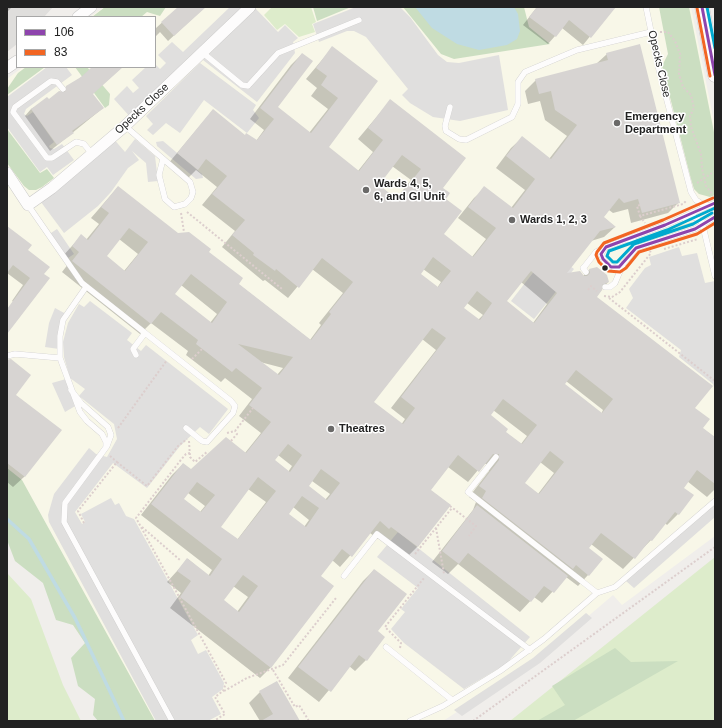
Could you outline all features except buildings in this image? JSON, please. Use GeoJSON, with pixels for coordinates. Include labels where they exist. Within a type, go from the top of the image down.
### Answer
{"type":"FeatureCollection","features":[{"type":"Feature","properties":{"kind":"street"},"geometry":{"type":"LineString","coordinates":[[78,16],[92,7]]}},
{"type":"Feature","properties":{"kind":"street","name":"Opecks Close"},"geometry":{"type":"LineString","coordinates":[[28,205],[52,188],[125,126],[250,7]]}},
{"type":"Feature","properties":{"kind":"street"},"geometry":{"type":"LineString","coordinates":[[702,7],[712,45],[715,75]]}},
{"type":"Feature","properties":{"kind":"street"},"geometry":{"type":"LineString","coordinates":[[7,68],[16,62]]}},
{"type":"Feature","properties":{"kind":"street"},"geometry":{"type":"LineString","coordinates":[[7,173],[28,205]]}},
{"type":"Feature","properties":{"kind":"lane","name":"Opecks Close"},"geometry":{"type":"LineString","coordinates":[[646,7],[689,185],[694,198],[702,204],[707,205]]}},
{"type":"Feature","properties":{"kind":"lane"},"geometry":{"type":"LineString","coordinates":[[203,53],[242,85],[248,86],[278,53],[359,20]]}},
{"type":"Feature","properties":{"kind":"lane"},"geometry":{"type":"LineString","coordinates":[[450,107],[445,126],[446,131],[459,139],[466,140],[512,117],[518,104],[518,82],[525,72],[577,50],[651,32]]}},
{"type":"Feature","properties":{"kind":"lane"},"geometry":{"type":"LineString","coordinates":[[63,89],[57,82],[51,81],[15,107],[14,112],[48,158],[52,158],[76,142],[84,144],[92,154]]}},
{"type":"Feature","properties":{"kind":"lane"},"geometry":{"type":"LineString","coordinates":[[125,126],[190,182],[193,186],[191,198],[180,206],[170,205],[163,195],[159,175],[163,159]]}},
{"type":"Feature","properties":{"kind":"lane"},"geometry":{"type":"LineString","coordinates":[[665,225],[707,205],[714,199]]}},
{"type":"Feature","properties":{"kind":"lane"},"geometry":{"type":"LineString","coordinates":[[28,205],[74,274],[86,287],[231,400],[235,406],[233,413],[207,442],[202,441],[186,428]]}},
{"type":"Feature","properties":{"kind":"lane"},"geometry":{"type":"LineString","coordinates":[[586,272],[584,266],[595,254],[606,247],[665,225],[695,217],[700,219],[703,225],[715,276]]}},
{"type":"Feature","properties":{"kind":"lane"},"geometry":{"type":"LineString","coordinates":[[606,286],[610,287],[615,283],[623,264],[636,248],[695,230],[715,217]]}},
{"type":"Feature","properties":{"kind":"lane"},"geometry":{"type":"LineString","coordinates":[[706,237],[710,224],[715,217]]}},
{"type":"Feature","properties":{"kind":"lane"},"geometry":{"type":"LineString","coordinates":[[625,239],[634,241],[636,248]]}},
{"type":"Feature","properties":{"kind":"lane"},"geometry":{"type":"LineString","coordinates":[[606,247],[601,254],[606,264],[615,268],[623,264]]}},
{"type":"Feature","properties":{"kind":"lane"},"geometry":{"type":"LineString","coordinates":[[86,287],[63,320],[60,336],[60,358],[81,414],[106,439],[105,449]]}},
{"type":"Feature","properties":{"kind":"lane"},"geometry":{"type":"LineString","coordinates":[[136,355],[133,348],[145,333]]}},
{"type":"Feature","properties":{"kind":"lane"},"geometry":{"type":"LineString","coordinates":[[7,356],[15,354],[60,358]]}},
{"type":"Feature","properties":{"kind":"lane"},"geometry":{"type":"LineString","coordinates":[[71,390],[81,404],[108,427],[110,439],[105,449],[65,503],[64,522],[172,721]]}},
{"type":"Feature","properties":{"kind":"lane"},"geometry":{"type":"LineString","coordinates":[[496,457],[468,492],[597,593]]}},
{"type":"Feature","properties":{"kind":"lane"},"geometry":{"type":"LineString","coordinates":[[410,721],[452,700],[530,650],[597,593],[615,587],[715,501]]}},
{"type":"Feature","properties":{"kind":"lane"},"geometry":{"type":"LineString","coordinates":[[344,576],[377,534],[530,650]]}},
{"type":"Feature","properties":{"kind":"lane"},"geometry":{"type":"LineString","coordinates":[[386,647],[452,700]]}},
{"type":"Feature","properties":{"kind":"path"},"geometry":{"type":"LineString","coordinates":[[651,32],[668,32],[675,41],[680,54],[679,74],[683,87],[691,95],[694,108],[690,116],[691,127],[702,154],[706,186],[712,192],[714,199]]}},
{"type":"Feature","properties":{"kind":"path"},"geometry":{"type":"LineString","coordinates":[[640,205],[637,206],[640,216],[683,204],[686,200],[682,187],[704,179],[715,171]]}},
{"type":"Feature","properties":{"kind":"path"},"geometry":{"type":"LineString","coordinates":[[180,206],[184,232]]}},
{"type":"Feature","properties":{"kind":"path"},"geometry":{"type":"LineString","coordinates":[[180,206],[282,289]]}},
{"type":"Feature","properties":{"kind":"path"},"geometry":{"type":"LineString","coordinates":[[651,253],[706,237]]}},
{"type":"Feature","properties":{"kind":"path"},"geometry":{"type":"LineString","coordinates":[[609,298],[715,381]]}},
{"type":"Feature","properties":{"kind":"path"},"geometry":{"type":"LineString","coordinates":[[188,355],[193,359],[202,349]]}},
{"type":"Feature","properties":{"kind":"path"},"geometry":{"type":"LineString","coordinates":[[119,433],[117,426],[171,354]]}},
{"type":"Feature","properties":{"kind":"path"},"geometry":{"type":"LineString","coordinates":[[231,441],[236,434],[235,431],[253,408]]}},
{"type":"Feature","properties":{"kind":"path"},"geometry":{"type":"LineString","coordinates":[[222,438],[228,433],[235,431]]}},
{"type":"Feature","properties":{"kind":"path"},"geometry":{"type":"LineString","coordinates":[[84,523],[78,511],[117,462],[147,486],[178,446],[188,439],[190,457],[195,462],[211,448]]}},
{"type":"Feature","properties":{"kind":"path"},"geometry":{"type":"LineString","coordinates":[[190,453],[183,458],[136,518],[226,684],[223,691]]}},
{"type":"Feature","properties":{"kind":"path"},"geometry":{"type":"LineString","coordinates":[[411,560],[451,507],[476,526],[469,536]]}},
{"type":"Feature","properties":{"kind":"path"},"geometry":{"type":"LineString","coordinates":[[140,525],[180,560]]}},
{"type":"Feature","properties":{"kind":"path"},"geometry":{"type":"LineString","coordinates":[[436,528],[444,574],[438,581]]}},
{"type":"Feature","properties":{"kind":"path"},"geometry":{"type":"LineString","coordinates":[[473,721],[715,547]]}},
{"type":"Feature","properties":{"kind":"path"},"geometry":{"type":"LineString","coordinates":[[396,655],[402,646],[401,643],[385,627],[428,573]]}},
{"type":"Feature","properties":{"kind":"path"},"geometry":{"type":"LineString","coordinates":[[214,721],[225,714],[215,697],[247,678],[280,668],[287,662],[336,598]]}},
{"type":"Feature","properties":{"kind":"path"},"geometry":{"type":"LineString","coordinates":[[273,670],[295,707],[299,705],[309,721]]}},
{"type":"Feature","properties":{"kind":"shaded area"},"geometry":{"type":"Polygon","coordinates":[[[7,7],[53,7],[45,16],[16,16],[16,45],[7,52],[7,7]]]}},
{"type":"Feature","properties":{"kind":"shaded area"},"geometry":{"type":"Polygon","coordinates":[[[104,7],[691,7],[715,127],[715,536],[622,605],[613,595],[537,660],[443,721],[140,721],[7,490],[7,79],[22,68],[156,68],[156,16],[91,16],[104,7]]]}},
{"type":"Feature","properties":{"kind":"shaded area"},"geometry":{"type":"Polygon","coordinates":[[[230,7],[247,7],[132,119],[114,99],[127,86],[133,93],[139,88],[132,80],[145,68],[156,68],[156,65],[160,69],[166,63],[158,55],[172,42],[183,52],[230,7]]]}},
{"type":"Feature","properties":{"kind":"shaded area"},"geometry":{"type":"Polygon","coordinates":[[[356,7],[400,7],[410,17],[438,55],[447,62],[459,63],[499,55],[508,110],[460,121],[433,117],[410,103],[402,95],[408,89],[366,37],[354,31],[347,31],[319,42],[313,24],[356,7]]]}},
{"type":"Feature","properties":{"kind":"shaded area"},"geometry":{"type":"Polygon","coordinates":[[[255,8],[278,32],[285,25],[298,38],[293,42],[295,53],[257,102],[203,60],[255,8]]]}},
{"type":"Feature","properties":{"kind":"shaded area"},"geometry":{"type":"Polygon","coordinates":[[[200,63],[256,105],[253,110],[259,118],[247,133],[204,100],[180,133],[166,123],[153,135],[147,130],[153,124],[146,116],[200,63]]]}},
{"type":"Feature","properties":{"kind":"shaded area"},"geometry":{"type":"Polygon","coordinates":[[[46,68],[67,68],[72,75],[26,109],[24,114],[27,116],[33,112],[54,142],[49,146],[50,148],[54,149],[62,144],[74,160],[53,175],[47,167],[40,172],[7,127],[7,97],[46,68]]]}},
{"type":"Feature","properties":{"kind":"shaded area"},"geometry":{"type":"Polygon","coordinates":[[[112,137],[125,152],[135,139],[155,156],[158,181],[148,182],[146,163],[132,151],[139,160],[128,168],[111,192],[98,206],[64,233],[38,198],[112,137]]]}},
{"type":"Feature","properties":{"kind":"shaded area"},"geometry":{"type":"Polygon","coordinates":[[[163,141],[202,174],[203,178],[196,179],[157,146],[156,142],[163,141]]]}},
{"type":"Feature","properties":{"kind":"shaded area"},"geometry":{"type":"Polygon","coordinates":[[[57,229],[74,254],[65,260],[48,235],[57,229]]]}},
{"type":"Feature","properties":{"kind":"shaded area"},"geometry":{"type":"Polygon","coordinates":[[[679,247],[682,256],[697,253],[705,283],[715,281],[715,390],[713,384],[679,357],[681,350],[626,308],[633,298],[629,289],[645,268],[651,265],[649,257],[679,247]]]}},
{"type":"Feature","properties":{"kind":"shaded area"},"geometry":{"type":"Polygon","coordinates":[[[550,251],[574,269],[534,319],[511,301],[550,251]]]}},
{"type":"Feature","properties":{"kind":"shaded area"},"geometry":{"type":"Polygon","coordinates":[[[90,301],[132,333],[127,340],[141,351],[146,345],[228,409],[209,434],[200,427],[180,446],[147,488],[113,463],[75,512],[82,524],[85,522],[81,514],[111,498],[115,505],[119,503],[126,516],[134,519],[198,635],[191,640],[198,654],[206,650],[224,683],[223,689],[212,697],[221,714],[208,721],[156,721],[49,522],[48,515],[54,494],[89,448],[96,454],[107,457],[117,439],[114,424],[79,396],[85,389],[70,378],[64,357],[63,342],[68,323],[79,304],[84,307],[90,301]]]}},
{"type":"Feature","properties":{"kind":"shaded area"},"geometry":{"type":"Polygon","coordinates":[[[55,308],[66,314],[59,349],[45,347],[49,323],[55,308]]]}},
{"type":"Feature","properties":{"kind":"shaded area"},"geometry":{"type":"Polygon","coordinates":[[[66,379],[77,405],[65,412],[52,383],[66,379]]]}},
{"type":"Feature","properties":{"kind":"shaded area"},"geometry":{"type":"Polygon","coordinates":[[[715,504],[715,517],[634,588],[626,581],[715,504]]]}},
{"type":"Feature","properties":{"kind":"shaded area"},"geometry":{"type":"Polygon","coordinates":[[[398,532],[530,637],[506,664],[464,689],[404,643],[391,629],[405,612],[401,609],[418,588],[377,557],[398,532]]]}},
{"type":"Feature","properties":{"kind":"shaded area"},"geometry":{"type":"Polygon","coordinates":[[[586,613],[592,618],[540,663],[462,716],[454,710],[533,658],[586,613]]]}},
{"type":"Feature","properties":{"kind":"green space"},"geometry":{"type":"Polygon","coordinates":[[[105,7],[166,7],[160,16],[147,12],[142,16],[93,16],[105,7]]]}},
{"type":"Feature","properties":{"kind":"green space"},"geometry":{"type":"Polygon","coordinates":[[[272,7],[311,7],[316,22],[312,24],[315,32],[299,37],[285,24],[277,30],[264,15],[272,7]]]}},
{"type":"Feature","properties":{"kind":"green space"},"geometry":{"type":"Polygon","coordinates":[[[313,7],[351,7],[317,21],[313,7]]]}},
{"type":"Feature","properties":{"kind":"green space"},"geometry":{"type":"Polygon","coordinates":[[[403,7],[524,7],[529,27],[550,44],[454,59],[441,54],[403,7]]]}},
{"type":"Feature","properties":{"kind":"green space"},"geometry":{"type":"Polygon","coordinates":[[[659,7],[689,7],[715,137],[715,195],[710,197],[699,194],[694,189],[691,179],[662,66],[668,54],[659,7]]]}},
{"type":"Feature","properties":{"kind":"green space"},"geometry":{"type":"Polygon","coordinates":[[[25,68],[44,68],[7,95],[7,89],[18,73],[25,68]]]}},
{"type":"Feature","properties":{"kind":"green space"},"geometry":{"type":"Polygon","coordinates":[[[76,68],[88,68],[110,94],[109,105],[105,108],[76,68]]]}},
{"type":"Feature","properties":{"kind":"green space"},"geometry":{"type":"Polygon","coordinates":[[[7,129],[40,173],[47,169],[54,178],[36,190],[29,190],[24,186],[7,163],[7,129]]]}},
{"type":"Feature","properties":{"kind":"green space"},"geometry":{"type":"Polygon","coordinates":[[[692,222],[693,224],[686,228],[655,238],[653,236],[654,234],[692,222]]]}},
{"type":"Feature","properties":{"kind":"green space"},"geometry":{"type":"Polygon","coordinates":[[[7,468],[22,480],[155,721],[98,721],[93,715],[95,699],[78,686],[71,658],[85,643],[73,625],[56,620],[43,583],[15,561],[7,540],[7,468]]]}},
{"type":"Feature","properties":{"kind":"green space"},"geometry":{"type":"Polygon","coordinates":[[[715,557],[715,721],[510,721],[715,557]]]}},
{"type":"Feature","properties":{"kind":"green space"},"geometry":{"type":"Polygon","coordinates":[[[7,573],[31,599],[63,685],[81,721],[7,721],[7,573]]]}},
{"type":"Feature","properties":{"kind":"green space"},"geometry":{"type":"Polygon","coordinates":[[[615,648],[631,662],[678,661],[573,721],[537,721],[565,705],[552,686],[615,648]]]}},
{"type":"Feature","properties":{"kind":"water"},"geometry":{"type":"Polygon","coordinates":[[[415,7],[514,7],[518,14],[520,31],[517,39],[507,45],[479,50],[457,44],[432,28],[415,7]]]}},
{"type":"Feature","properties":{"kind":"waterway"},"geometry":{"type":"LineString","coordinates":[[7,519],[29,539],[75,618],[124,721]]}},
{"type":"Feature","properties":{"kind":"transit line","name":"106"},"geometry":{"type":"LineString","coordinates":[[702,7],[715,75]]}},
{"type":"Feature","properties":{"kind":"transit line"},"geometry":{"type":"LineString","coordinates":[[707,7],[715,48]]}},
{"type":"Feature","properties":{"kind":"transit line","name":"83"},"geometry":{"type":"LineString","coordinates":[[697,8],[710,76]]}},
{"type":"Feature","properties":{"kind":"transit line","name":"83"},"geometry":{"type":"LineString","coordinates":[[713,198],[663,220],[604,243],[596,255],[599,262],[608,271],[620,272],[626,268],[639,252],[697,234],[715,223]]}},
{"type":"Feature","properties":{"kind":"transit line","name":"106"},"geometry":{"type":"LineString","coordinates":[[715,203],[665,225],[606,247],[601,254],[603,259],[611,267],[619,267],[636,248],[695,229],[715,217]]}},
{"type":"Feature","properties":{"kind":"transit line"},"geometry":{"type":"LineString","coordinates":[[712,213],[693,224],[634,244],[617,262],[613,262],[607,256],[609,251],[667,230],[715,208]]}},
{"type":"Feature","properties":{"kind":"place","name":"Emergency Department"},"geometry":{"type":"Point","coordinates":[617,123]}},
{"type":"Feature","properties":{"kind":"place","name":"Wards 4, 5, 6, and GI Unit"},"geometry":{"type":"Point","coordinates":[366,190]}},
{"type":"Feature","properties":{"kind":"place","name":"Wards 1, 2, 3"},"geometry":{"type":"Point","coordinates":[512,220]}},
{"type":"Feature","properties":{"kind":"place","name":"Theatres"},"geometry":{"type":"Point","coordinates":[331,429]}}]}
